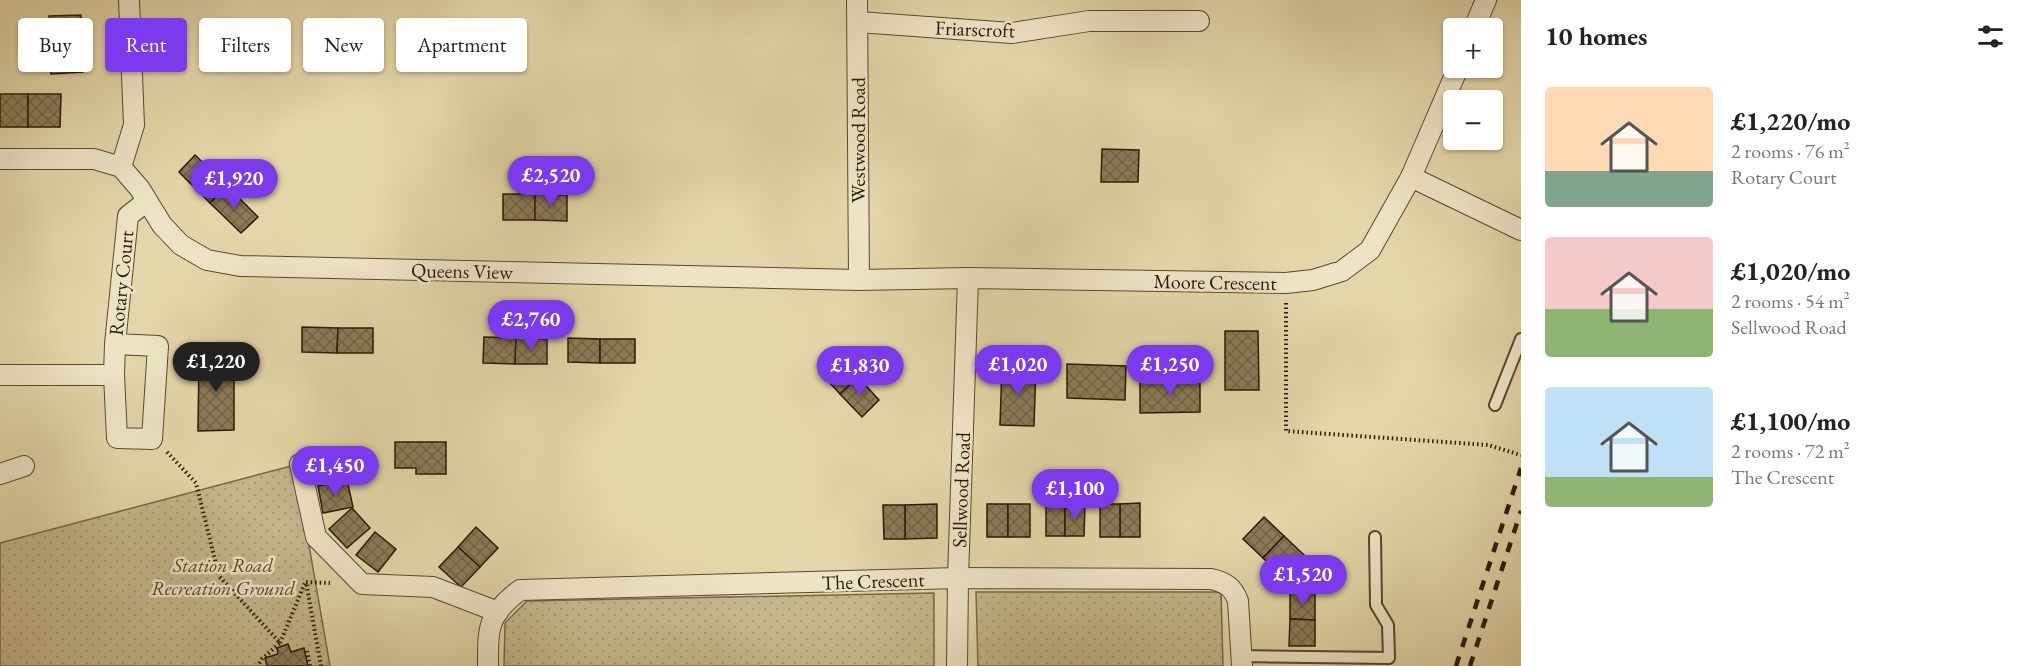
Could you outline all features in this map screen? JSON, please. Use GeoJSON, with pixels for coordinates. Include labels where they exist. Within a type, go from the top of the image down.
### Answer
{"type":"FeatureCollection","features":[{"type":"Feature","properties":{"kind":"street"},"geometry":{"type":"LineString","coordinates":[[0,159],[94,159],[122,167],[134,125],[129,0]]}},
{"type":"Feature","properties":{"kind":"street","name":"Westwood Road"},"geometry":{"type":"LineString","coordinates":[[857,0],[859,280]]}},
{"type":"Feature","properties":{"kind":"street"},"geometry":{"type":"LineString","coordinates":[[1478,18],[1486,0]]}},
{"type":"Feature","properties":{"kind":"street","name":"Friarscroft"},"geometry":{"type":"LineString","coordinates":[[858,22],[1012,33],[1089,21],[1199,21]]}},
{"type":"Feature","properties":{"kind":"street","name":"Moore Crescent"},"geometry":{"type":"LineString","coordinates":[[968,278],[1286,283],[1313,280],[1342,271],[1370,250],[1411,177],[1454,78]]}},
{"type":"Feature","properties":{"kind":"street","name":"Queens View"},"geometry":{"type":"LineString","coordinates":[[122,167],[140,189],[162,225],[181,244],[207,260],[240,266],[859,280],[968,278]]}},
{"type":"Feature","properties":{"kind":"street"},"geometry":{"type":"LineString","coordinates":[[1411,177],[1521,230]]}},
{"type":"Feature","properties":{"kind":"street","name":"Rotary Court"},"geometry":{"type":"LineString","coordinates":[[147,201],[128,216],[114,375],[117,438],[152,438]]}},
{"type":"Feature","properties":{"kind":"street","name":"Sellwood Road"},"geometry":{"type":"LineString","coordinates":[[957,666],[968,278]]}},
{"type":"Feature","properties":{"kind":"street"},"geometry":{"type":"LineString","coordinates":[[115,344],[158,346],[152,438]]}},
{"type":"Feature","properties":{"kind":"street"},"geometry":{"type":"LineString","coordinates":[[0,375],[114,375]]}},
{"type":"Feature","properties":{"kind":"street"},"geometry":{"type":"LineString","coordinates":[[300,464],[316,537],[362,584],[433,587],[498,612]]}},
{"type":"Feature","properties":{"kind":"street"},"geometry":{"type":"LineString","coordinates":[[0,474],[24,466]]}},
{"type":"Feature","properties":{"kind":"street","name":"The Crescent"},"geometry":{"type":"LineString","coordinates":[[488,666],[488,629],[507,600],[520,590],[958,578],[1200,579],[1224,582],[1234,592],[1238,601],[1242,661]]}},
{"type":"Feature","properties":{"kind":"lane"},"geometry":{"type":"LineString","coordinates":[[1495,405],[1521,339]]}},
{"type":"Feature","properties":{"kind":"lane"},"geometry":{"type":"LineString","coordinates":[[1242,661],[1389,658],[1388,625],[1376,604],[1375,537]]}},
{"type":"Feature","properties":{"kind":"path"},"geometry":{"type":"LineString","coordinates":[[1286,283],[1286,431],[1488,445],[1521,455]]}},
{"type":"Feature","properties":{"kind":"path"},"geometry":{"type":"LineString","coordinates":[[152,438],[160,442],[196,483],[219,576],[280,643]]}},
{"type":"Feature","properties":{"kind":"path"},"geometry":{"type":"LineString","coordinates":[[258,666],[262,659],[280,643],[306,582]]}},
{"type":"Feature","properties":{"kind":"path"},"geometry":{"type":"LineString","coordinates":[[306,582],[362,584]]}},
{"type":"Feature","properties":{"kind":"path"},"geometry":{"type":"LineString","coordinates":[[306,582],[321,666]]}},
{"type":"Feature","properties":{"kind":"path"},"geometry":{"type":"LineString","coordinates":[[307,651],[310,666]]}},
{"type":"Feature","properties":{"kind":"path"},"geometry":{"type":"LineString","coordinates":[[262,659],[263,666]]}},
{"type":"Feature","properties":{"kind":"green space","name":"Station Road Recreation Ground"},"geometry":{"type":"Polygon","coordinates":[[[295,465],[330,666],[0,666],[0,543],[295,465]]]}},
{"type":"Feature","properties":{"kind":"green space"},"geometry":{"type":"Polygon","coordinates":[[[976,592],[1221,592],[1223,666],[978,666],[976,592]]]}},
{"type":"Feature","properties":{"kind":"green space"},"geometry":{"type":"Polygon","coordinates":[[[934,593],[934,666],[504,666],[505,623],[527,601],[934,593]]]}},
{"type":"Feature","properties":{"kind":"building"},"geometry":{"type":"Polygon","coordinates":[[[81,15],[81,18],[49,18],[49,16],[81,15]]]}},
{"type":"Feature","properties":{"kind":"building"},"geometry":{"type":"Polygon","coordinates":[[[51,72],[83,72],[51,74],[51,72]]]}},
{"type":"Feature","properties":{"kind":"building"},"geometry":{"type":"Polygon","coordinates":[[[0,94],[28,94],[28,127],[0,127],[0,94]]]}},
{"type":"Feature","properties":{"kind":"building"},"geometry":{"type":"Polygon","coordinates":[[[28,94],[61,94],[60,127],[28,127],[28,94]]]}},
{"type":"Feature","properties":{"kind":"building"},"geometry":{"type":"Polygon","coordinates":[[[1102,149],[1139,150],[1138,182],[1101,182],[1102,149]]]}},
{"type":"Feature","properties":{"kind":"building"},"geometry":{"type":"Polygon","coordinates":[[[195,155],[227,186],[210,203],[179,172],[195,155]]]}},
{"type":"Feature","properties":{"kind":"building"},"geometry":{"type":"Polygon","coordinates":[[[227,186],[258,217],[241,233],[210,203],[227,186]]]}},
{"type":"Feature","properties":{"kind":"building"},"geometry":{"type":"Polygon","coordinates":[[[503,194],[535,194],[535,220],[503,220],[503,194]]]}},
{"type":"Feature","properties":{"kind":"building"},"geometry":{"type":"Polygon","coordinates":[[[535,194],[567,195],[567,221],[535,220],[535,194]]]}},
{"type":"Feature","properties":{"kind":"building"},"geometry":{"type":"Polygon","coordinates":[[[302,327],[338,328],[337,353],[302,352],[302,327]]]}},
{"type":"Feature","properties":{"kind":"building"},"geometry":{"type":"Polygon","coordinates":[[[338,328],[373,328],[373,353],[337,353],[338,328]]]}},
{"type":"Feature","properties":{"kind":"building"},"geometry":{"type":"Polygon","coordinates":[[[1225,331],[1258,331],[1259,390],[1225,390],[1225,331]]]}},
{"type":"Feature","properties":{"kind":"building"},"geometry":{"type":"Polygon","coordinates":[[[484,337],[516,338],[515,364],[483,363],[484,337]]]}},
{"type":"Feature","properties":{"kind":"building"},"geometry":{"type":"Polygon","coordinates":[[[516,338],[547,339],[547,364],[515,364],[516,338]]]}},
{"type":"Feature","properties":{"kind":"building"},"geometry":{"type":"Polygon","coordinates":[[[568,338],[600,339],[600,363],[568,362],[568,338]]]}},
{"type":"Feature","properties":{"kind":"building"},"geometry":{"type":"Polygon","coordinates":[[[600,339],[635,339],[635,363],[600,363],[600,339]]]}},
{"type":"Feature","properties":{"kind":"building"},"geometry":{"type":"Polygon","coordinates":[[[836,355],[858,377],[840,394],[819,371],[836,355]]]}},
{"type":"Feature","properties":{"kind":"building"},"geometry":{"type":"Polygon","coordinates":[[[199,356],[234,356],[234,430],[198,431],[199,356]]]}},
{"type":"Feature","properties":{"kind":"building"},"geometry":{"type":"Polygon","coordinates":[[[1067,364],[1126,366],[1125,400],[1067,398],[1067,364]]]}},
{"type":"Feature","properties":{"kind":"building"},"geometry":{"type":"Polygon","coordinates":[[[1002,366],[1036,367],[1034,426],[1000,425],[1002,366]]]}},
{"type":"Feature","properties":{"kind":"building"},"geometry":{"type":"Polygon","coordinates":[[[858,377],[879,400],[862,417],[840,394],[858,377]]]}},
{"type":"Feature","properties":{"kind":"building"},"geometry":{"type":"Polygon","coordinates":[[[1140,379],[1200,379],[1200,412],[1140,413],[1140,379]]]}},
{"type":"Feature","properties":{"kind":"building"},"geometry":{"type":"Polygon","coordinates":[[[395,442],[446,442],[446,474],[416,474],[416,468],[395,468],[395,442]]]}},
{"type":"Feature","properties":{"kind":"building"},"geometry":{"type":"Polygon","coordinates":[[[340,447],[347,474],[317,481],[311,453],[340,447]]]}},
{"type":"Feature","properties":{"kind":"building"},"geometry":{"type":"Polygon","coordinates":[[[347,480],[353,507],[323,513],[318,486],[347,480]]]}},
{"type":"Feature","properties":{"kind":"building"},"geometry":{"type":"Polygon","coordinates":[[[1140,503],[1140,537],[1120,537],[1120,504],[1140,503]]]}},
{"type":"Feature","properties":{"kind":"building"},"geometry":{"type":"Polygon","coordinates":[[[937,504],[937,538],[905,539],[905,505],[937,504]]]}},
{"type":"Feature","properties":{"kind":"building"},"geometry":{"type":"Polygon","coordinates":[[[987,504],[1008,504],[1008,537],[987,537],[987,504]]]}},
{"type":"Feature","properties":{"kind":"building"},"geometry":{"type":"Polygon","coordinates":[[[1008,504],[1030,504],[1030,537],[1008,537],[1008,504]]]}},
{"type":"Feature","properties":{"kind":"building"},"geometry":{"type":"Polygon","coordinates":[[[1046,504],[1065,504],[1065,536],[1046,536],[1046,504]]]}},
{"type":"Feature","properties":{"kind":"building"},"geometry":{"type":"Polygon","coordinates":[[[1065,504],[1085,504],[1084,536],[1065,536],[1065,504]]]}},
{"type":"Feature","properties":{"kind":"building"},"geometry":{"type":"Polygon","coordinates":[[[1100,504],[1120,504],[1120,537],[1100,537],[1100,504]]]}},
{"type":"Feature","properties":{"kind":"building"},"geometry":{"type":"Polygon","coordinates":[[[883,505],[905,505],[905,539],[884,539],[883,505]]]}},
{"type":"Feature","properties":{"kind":"building"},"geometry":{"type":"Polygon","coordinates":[[[352,508],[370,528],[347,548],[329,529],[352,508]]]}},
{"type":"Feature","properties":{"kind":"building"},"geometry":{"type":"Polygon","coordinates":[[[1264,517],[1284,536],[1263,558],[1243,539],[1264,517]]]}},
{"type":"Feature","properties":{"kind":"building"},"geometry":{"type":"Polygon","coordinates":[[[476,527],[498,548],[480,567],[458,547],[476,527]]]}},
{"type":"Feature","properties":{"kind":"building"},"geometry":{"type":"Polygon","coordinates":[[[375,532],[396,549],[378,572],[356,555],[375,532]]]}},
{"type":"Feature","properties":{"kind":"building"},"geometry":{"type":"Polygon","coordinates":[[[1284,536],[1304,555],[1282,577],[1263,558],[1284,536]]]}},
{"type":"Feature","properties":{"kind":"building"},"geometry":{"type":"Polygon","coordinates":[[[458,547],[480,567],[461,587],[439,567],[458,547]]]}},
{"type":"Feature","properties":{"kind":"building"},"geometry":{"type":"Polygon","coordinates":[[[1290,593],[1315,593],[1315,620],[1290,619],[1290,593]]]}},
{"type":"Feature","properties":{"kind":"building"},"geometry":{"type":"Polygon","coordinates":[[[1290,619],[1315,620],[1315,646],[1289,646],[1290,619]]]}},
{"type":"Feature","properties":{"kind":"building"},"geometry":{"type":"Polygon","coordinates":[[[288,644],[291,652],[304,648],[308,666],[267,666],[265,658],[278,654],[277,648],[288,644]]]}},
{"type":"Feature","properties":{"kind":"railway"},"geometry":{"type":"LineString","coordinates":[[1456,666],[1521,468]]}},
{"type":"Feature","properties":{"kind":"railway"},"geometry":{"type":"LineString","coordinates":[[1470,666],[1521,511]]}}]}
